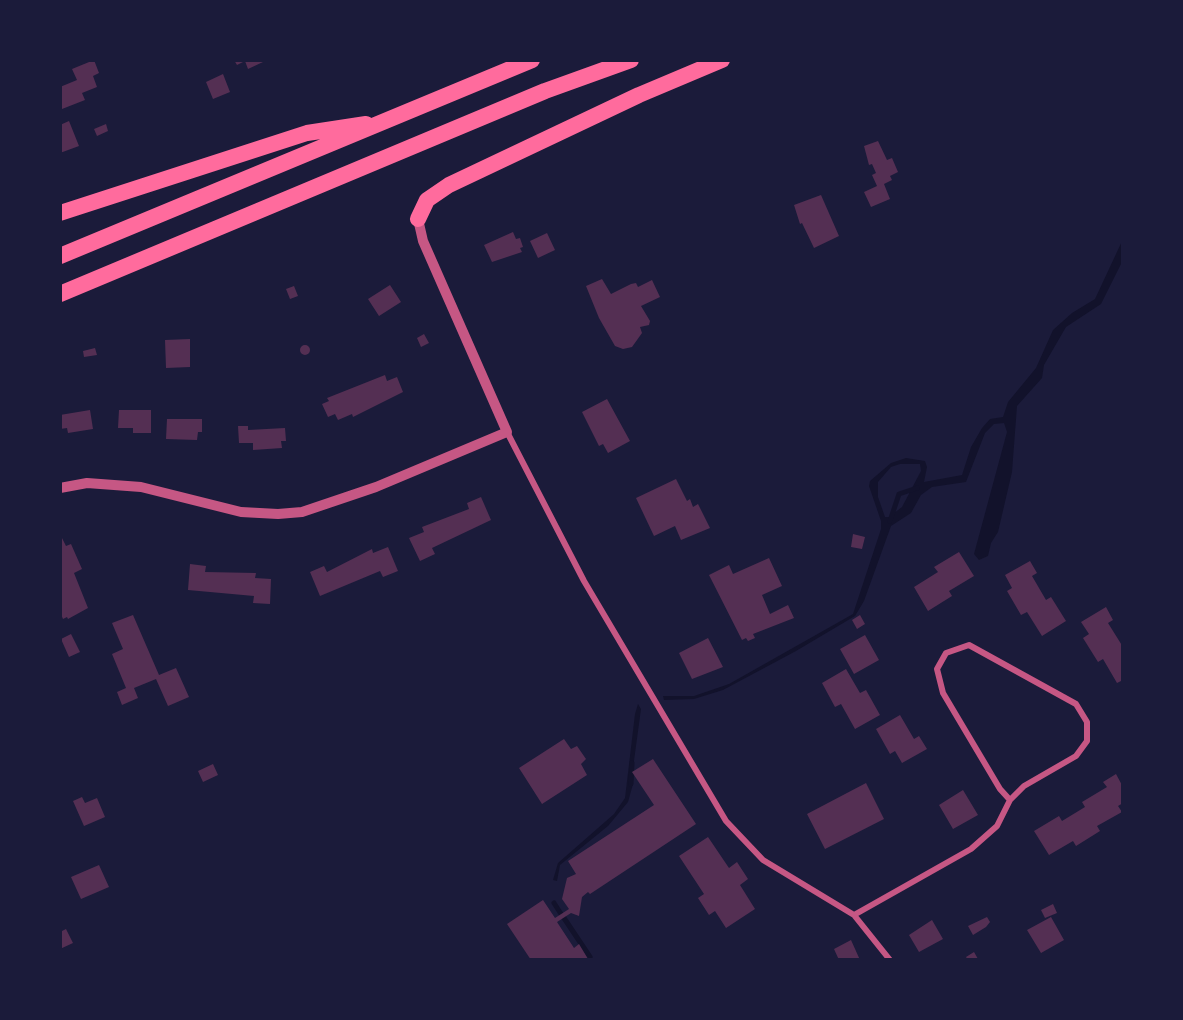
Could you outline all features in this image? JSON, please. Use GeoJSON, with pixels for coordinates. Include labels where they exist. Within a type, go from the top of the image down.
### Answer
{"type":"FeatureCollection","features":[{"type":"Feature","properties":{"kind":"highway"},"geometry":{"type":"LineString","coordinates":[[60,256],[532,60]]}},
{"type":"Feature","properties":{"kind":"highway"},"geometry":{"type":"LineString","coordinates":[[60,294],[523,100],[631,60]]}},
{"type":"Feature","properties":{"kind":"highway"},"geometry":{"type":"LineString","coordinates":[[418,219],[427,200],[449,186],[667,82],[722,60]]}},
{"type":"Feature","properties":{"kind":"highway"},"geometry":{"type":"LineString","coordinates":[[60,213],[308,133],[342,126],[379,123]]}},
{"type":"Feature","properties":{"kind":"street"},"geometry":{"type":"LineString","coordinates":[[418,219],[427,250],[507,432],[584,580],[726,821],[763,860],[854,915],[890,960]]}},
{"type":"Feature","properties":{"kind":"street"},"geometry":{"type":"LineString","coordinates":[[60,488],[87,483],[141,487],[241,512],[278,514],[302,512],[376,488],[507,432]]}},
{"type":"Feature","properties":{"kind":"street"},"geometry":{"type":"LineString","coordinates":[[854,915],[971,849],[997,826],[1010,800],[1024,786],[1076,756],[1087,741],[1087,722],[1076,704],[969,645],[946,653],[937,669],[943,693],[1000,789],[1010,800]]}},
{"type":"Feature","properties":{"kind":"shaded area"},"geometry":{"type":"Polygon","coordinates":[[[1123,239],[1123,260],[1101,304],[1066,327],[1044,365],[1042,378],[1017,406],[1012,472],[998,532],[991,543],[988,556],[979,560],[974,554],[1007,432],[1004,423],[994,424],[985,433],[966,482],[932,487],[921,495],[911,513],[891,526],[864,601],[855,616],[723,690],[694,699],[664,700],[663,696],[694,696],[729,684],[853,614],[881,529],[881,521],[869,486],[870,481],[891,463],[906,458],[925,461],[927,467],[924,482],[962,475],[971,447],[982,428],[990,419],[1003,417],[1008,402],[1036,368],[1053,330],[1072,313],[1095,299],[1123,239]],[[900,464],[891,467],[878,482],[878,497],[885,517],[889,517],[902,507],[921,471],[920,464],[900,464]]]}},
{"type":"Feature","properties":{"kind":"shaded area"},"geometry":{"type":"Polygon","coordinates":[[[638,704],[641,709],[633,768],[630,773],[633,784],[628,802],[608,826],[560,865],[557,881],[553,880],[558,863],[614,814],[625,798],[638,704]]]}},
{"type":"Feature","properties":{"kind":"building"},"geometry":{"type":"Polygon","coordinates":[[[94,60],[99,73],[93,76],[97,87],[82,93],[85,100],[62,109],[60,87],[77,80],[72,69],[94,60]]]}},
{"type":"Feature","properties":{"kind":"building"},"geometry":{"type":"Polygon","coordinates":[[[234,60],[262,60],[263,62],[248,69],[245,61],[237,65],[234,60]]]}},
{"type":"Feature","properties":{"kind":"building"},"geometry":{"type":"Polygon","coordinates":[[[223,74],[230,92],[213,99],[206,82],[223,74]]]}},
{"type":"Feature","properties":{"kind":"building"},"geometry":{"type":"Polygon","coordinates":[[[69,121],[79,146],[60,153],[60,125],[69,121]]]}},
{"type":"Feature","properties":{"kind":"building"},"geometry":{"type":"Polygon","coordinates":[[[106,124],[108,131],[97,136],[94,129],[106,124]]]}},
{"type":"Feature","properties":{"kind":"building"},"geometry":{"type":"Polygon","coordinates":[[[878,141],[887,160],[892,158],[898,172],[890,176],[892,180],[884,184],[890,199],[871,207],[864,192],[877,186],[872,175],[876,173],[872,164],[869,165],[864,146],[878,141]]]}},
{"type":"Feature","properties":{"kind":"building"},"geometry":{"type":"Polygon","coordinates":[[[821,195],[839,236],[814,248],[802,223],[800,224],[794,205],[821,195]]]}},
{"type":"Feature","properties":{"kind":"building"},"geometry":{"type":"Polygon","coordinates":[[[513,232],[516,239],[520,238],[522,252],[492,262],[484,245],[513,232]]]}},
{"type":"Feature","properties":{"kind":"building"},"geometry":{"type":"Polygon","coordinates":[[[547,233],[555,250],[538,258],[530,241],[547,233]]]}},
{"type":"Feature","properties":{"kind":"building"},"geometry":{"type":"Polygon","coordinates":[[[602,279],[611,294],[631,284],[636,283],[638,287],[652,280],[660,297],[641,306],[650,321],[649,325],[640,327],[642,333],[632,347],[623,349],[615,346],[599,318],[586,286],[602,279]]]}},
{"type":"Feature","properties":{"kind":"building"},"geometry":{"type":"Polygon","coordinates":[[[390,285],[401,302],[379,316],[368,299],[390,285]]]}},
{"type":"Feature","properties":{"kind":"building"},"geometry":{"type":"Polygon","coordinates":[[[294,286],[298,296],[290,299],[286,289],[294,286]]]}},
{"type":"Feature","properties":{"kind":"building"},"geometry":{"type":"Polygon","coordinates":[[[424,334],[429,343],[421,347],[417,338],[424,334]]]}},
{"type":"Feature","properties":{"kind":"building"},"geometry":{"type":"Polygon","coordinates":[[[190,339],[190,367],[166,368],[165,340],[190,339]]]}},
{"type":"Feature","properties":{"kind":"building"},"geometry":{"type":"Polygon","coordinates":[[[305,345],[309,346],[309,354],[305,355],[301,354],[300,350],[301,346],[305,345]]]}},
{"type":"Feature","properties":{"kind":"building"},"geometry":{"type":"Polygon","coordinates":[[[95,348],[97,355],[84,357],[83,351],[95,348]]]}},
{"type":"Feature","properties":{"kind":"building"},"geometry":{"type":"Polygon","coordinates":[[[385,375],[387,381],[397,377],[403,392],[353,417],[352,414],[338,420],[335,414],[328,417],[322,404],[329,401],[327,398],[385,375]]]}},
{"type":"Feature","properties":{"kind":"building"},"geometry":{"type":"Polygon","coordinates":[[[607,399],[630,441],[608,453],[603,444],[599,446],[582,412],[607,399]]]}},
{"type":"Feature","properties":{"kind":"building"},"geometry":{"type":"Polygon","coordinates":[[[90,410],[93,429],[68,433],[67,428],[60,429],[60,415],[90,410]]]}},
{"type":"Feature","properties":{"kind":"building"},"geometry":{"type":"Polygon","coordinates":[[[119,410],[151,410],[151,433],[133,433],[133,428],[118,428],[119,410]]]}},
{"type":"Feature","properties":{"kind":"building"},"geometry":{"type":"Polygon","coordinates":[[[167,419],[202,419],[202,432],[198,432],[197,440],[166,439],[167,419]]]}},
{"type":"Feature","properties":{"kind":"building"},"geometry":{"type":"Polygon","coordinates":[[[238,426],[248,426],[248,430],[285,428],[286,441],[281,441],[282,448],[253,450],[253,443],[239,443],[238,426]]]}},
{"type":"Feature","properties":{"kind":"building"},"geometry":{"type":"Polygon","coordinates":[[[676,479],[687,501],[690,499],[693,507],[698,504],[710,528],[681,540],[675,526],[654,536],[636,498],[676,479]]]}},
{"type":"Feature","properties":{"kind":"building"},"geometry":{"type":"Polygon","coordinates":[[[481,497],[491,520],[432,548],[435,554],[420,561],[409,538],[424,532],[422,527],[469,509],[467,503],[481,497]]]}},
{"type":"Feature","properties":{"kind":"building"},"geometry":{"type":"Polygon","coordinates":[[[60,534],[66,546],[71,544],[82,569],[74,573],[88,608],[68,619],[67,617],[63,619],[60,612],[60,534]]]}},
{"type":"Feature","properties":{"kind":"building"},"geometry":{"type":"Polygon","coordinates":[[[853,534],[865,537],[862,549],[851,547],[853,534]]]}},
{"type":"Feature","properties":{"kind":"building"},"geometry":{"type":"Polygon","coordinates":[[[388,547],[398,571],[383,577],[380,571],[320,596],[310,572],[324,566],[327,572],[372,549],[373,553],[388,547]]]}},
{"type":"Feature","properties":{"kind":"building"},"geometry":{"type":"Polygon","coordinates":[[[959,552],[974,576],[949,591],[952,596],[928,611],[914,587],[938,572],[934,567],[959,552]]]}},
{"type":"Feature","properties":{"kind":"building"},"geometry":{"type":"Polygon","coordinates":[[[769,558],[782,586],[762,595],[770,614],[788,605],[794,618],[753,634],[755,638],[748,641],[746,638],[742,640],[709,575],[729,565],[733,574],[769,558]]]}},
{"type":"Feature","properties":{"kind":"building"},"geometry":{"type":"Polygon","coordinates":[[[1030,561],[1037,573],[1032,576],[1046,600],[1051,597],[1066,621],[1042,636],[1027,612],[1021,615],[1007,591],[1012,588],[1005,575],[1030,561]]]}},
{"type":"Feature","properties":{"kind":"building"},"geometry":{"type":"Polygon","coordinates":[[[190,564],[206,566],[205,572],[256,573],[255,578],[271,579],[270,604],[253,603],[254,596],[188,590],[190,564]]]}},
{"type":"Feature","properties":{"kind":"building"},"geometry":{"type":"Polygon","coordinates":[[[1106,607],[1113,620],[1108,623],[1123,647],[1123,680],[1117,683],[1103,659],[1098,662],[1083,638],[1089,634],[1081,622],[1106,607]]]}},
{"type":"Feature","properties":{"kind":"building"},"geometry":{"type":"Polygon","coordinates":[[[133,615],[159,675],[176,668],[189,697],[168,706],[156,679],[134,688],[138,698],[122,705],[117,692],[126,688],[112,654],[123,649],[112,623],[133,615]]]}},
{"type":"Feature","properties":{"kind":"building"},"geometry":{"type":"Polygon","coordinates":[[[860,615],[865,624],[857,629],[852,620],[860,615]]]}},
{"type":"Feature","properties":{"kind":"building"},"geometry":{"type":"Polygon","coordinates":[[[71,634],[80,652],[69,657],[61,639],[71,634]]]}},
{"type":"Feature","properties":{"kind":"building"},"geometry":{"type":"Polygon","coordinates":[[[865,635],[879,660],[854,674],[840,649],[865,635]]]}},
{"type":"Feature","properties":{"kind":"building"},"geometry":{"type":"Polygon","coordinates":[[[708,638],[723,667],[692,679],[679,653],[708,638]]]}},
{"type":"Feature","properties":{"kind":"building"},"geometry":{"type":"Polygon","coordinates":[[[846,669],[860,693],[866,690],[880,715],[855,729],[841,704],[835,707],[822,683],[846,669]]]}},
{"type":"Feature","properties":{"kind":"building"},"geometry":{"type":"Polygon","coordinates":[[[900,715],[914,739],[919,736],[927,749],[902,763],[895,751],[890,754],[876,729],[900,715]]]}},
{"type":"Feature","properties":{"kind":"building"},"geometry":{"type":"Polygon","coordinates":[[[564,739],[571,749],[577,746],[586,759],[581,764],[587,775],[542,804],[519,768],[564,739]]]}},
{"type":"Feature","properties":{"kind":"building"},"geometry":{"type":"Polygon","coordinates":[[[653,759],[696,824],[590,894],[588,892],[582,897],[579,916],[571,913],[557,922],[574,948],[579,944],[588,959],[531,960],[507,924],[543,900],[555,918],[569,909],[562,899],[567,878],[576,874],[568,861],[654,805],[632,772],[653,759]]]}},
{"type":"Feature","properties":{"kind":"building"},"geometry":{"type":"Polygon","coordinates":[[[213,764],[218,775],[203,782],[198,771],[213,764]]]}},
{"type":"Feature","properties":{"kind":"building"},"geometry":{"type":"Polygon","coordinates":[[[1116,774],[1123,787],[1123,803],[1118,806],[1122,812],[1097,826],[1100,831],[1076,846],[1073,841],[1049,855],[1034,831],[1059,816],[1062,821],[1085,807],[1082,802],[1107,787],[1103,782],[1116,774]]]}},
{"type":"Feature","properties":{"kind":"building"},"geometry":{"type":"Polygon","coordinates":[[[866,783],[884,819],[825,849],[807,814],[866,783]]]}},
{"type":"Feature","properties":{"kind":"building"},"geometry":{"type":"Polygon","coordinates":[[[963,790],[978,815],[953,829],[939,805],[963,790]]]}},
{"type":"Feature","properties":{"kind":"building"},"geometry":{"type":"Polygon","coordinates":[[[82,797],[85,803],[97,798],[105,817],[84,826],[73,801],[82,797]]]}},
{"type":"Feature","properties":{"kind":"building"},"geometry":{"type":"Polygon","coordinates":[[[708,837],[729,868],[737,862],[748,879],[740,885],[755,909],[726,928],[715,911],[709,915],[698,898],[704,894],[679,856],[708,837]]]}},
{"type":"Feature","properties":{"kind":"building"},"geometry":{"type":"Polygon","coordinates":[[[99,865],[109,887],[81,899],[71,877],[99,865]]]}},
{"type":"Feature","properties":{"kind":"building"},"geometry":{"type":"Polygon","coordinates":[[[1053,904],[1057,913],[1045,918],[1041,910],[1053,904]]]}},
{"type":"Feature","properties":{"kind":"building"},"geometry":{"type":"Polygon","coordinates":[[[987,917],[990,922],[973,935],[968,926],[987,917]]]}},
{"type":"Feature","properties":{"kind":"building"},"geometry":{"type":"Polygon","coordinates":[[[1051,917],[1064,940],[1041,953],[1027,930],[1051,917]]]}},
{"type":"Feature","properties":{"kind":"building"},"geometry":{"type":"Polygon","coordinates":[[[932,920],[943,939],[919,952],[909,935],[932,920]]]}},
{"type":"Feature","properties":{"kind":"building"},"geometry":{"type":"Polygon","coordinates":[[[66,929],[73,943],[60,949],[60,932],[66,929]]]}},
{"type":"Feature","properties":{"kind":"building"},"geometry":{"type":"Polygon","coordinates":[[[851,940],[860,960],[839,960],[834,949],[851,940]]]}},
{"type":"Feature","properties":{"kind":"building"},"geometry":{"type":"Polygon","coordinates":[[[974,952],[978,959],[968,960],[966,957],[974,952]]]}},
{"type":"Feature","properties":{"kind":"waterway"},"geometry":{"type":"LineString","coordinates":[[890,521],[899,494],[917,488]]}},
{"type":"Feature","properties":{"kind":"waterway"},"geometry":{"type":"LineString","coordinates":[[631,784],[632,763]]}},
{"type":"Feature","properties":{"kind":"waterway"},"geometry":{"type":"LineString","coordinates":[[554,903],[561,914]]}},
{"type":"Feature","properties":{"kind":"waterway"},"geometry":{"type":"LineString","coordinates":[[564,918],[590,957]]}}]}
